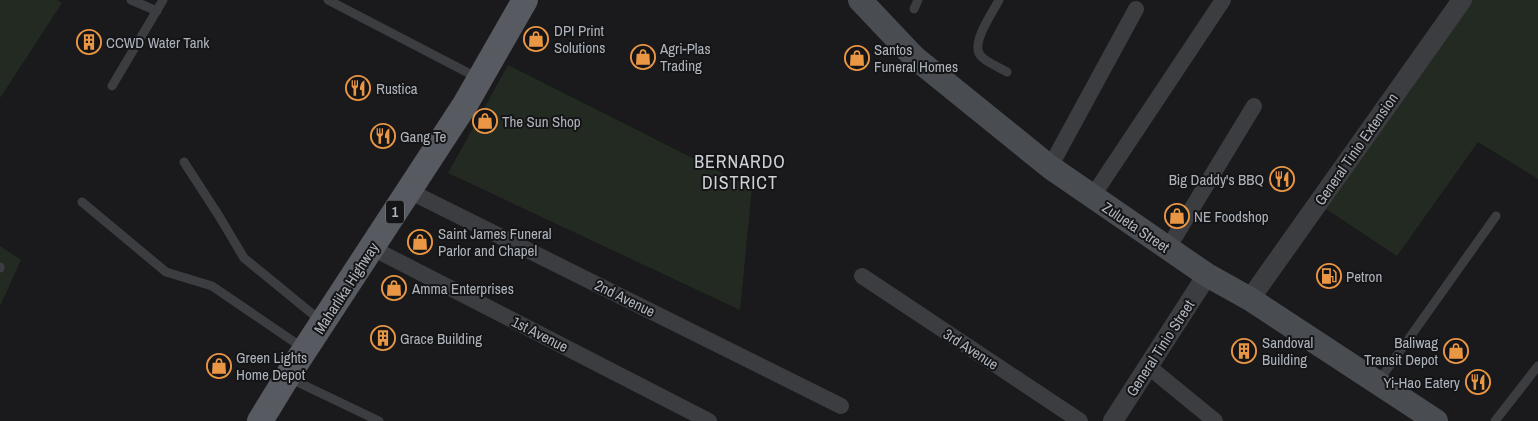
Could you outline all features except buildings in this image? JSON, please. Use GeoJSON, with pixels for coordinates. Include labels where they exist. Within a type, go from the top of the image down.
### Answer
{"type":"FeatureCollection","features":[{"type":"Feature","properties":{"kind":"main road","name":"Zulueta Street"},"geometry":{"type":"LineString","coordinates":[[860,0],[914,57],[1050,167],[1207,275],[1250,299],[1436,421]]}},
{"type":"Feature","properties":{"kind":"main road","name":"Maharlika Highway"},"geometry":{"type":"LineString","coordinates":[[260,421],[466,103],[520,4]]}},
{"type":"Feature","properties":{"kind":"street"},"geometry":{"type":"LineString","coordinates":[[1092,197],[1223,0]]}},
{"type":"Feature","properties":{"kind":"street","name":"General Tinio Extension"},"geometry":{"type":"LineString","coordinates":[[1250,299],[1462,0]]}},
{"type":"Feature","properties":{"kind":"street"},"geometry":{"type":"LineString","coordinates":[[1050,167],[1136,9]]}},
{"type":"Feature","properties":{"kind":"street"},"geometry":{"type":"LineString","coordinates":[[1168,248],[1254,106]]}},
{"type":"Feature","properties":{"kind":"street","name":"2nd Avenue"},"geometry":{"type":"LineString","coordinates":[[409,190],[841,406]]}},
{"type":"Feature","properties":{"kind":"street","name":"1st Avenue"},"geometry":{"type":"LineString","coordinates":[[372,248],[708,421]]}},
{"type":"Feature","properties":{"kind":"street","name":"General Tinio Street"},"geometry":{"type":"LineString","coordinates":[[1113,421],[1207,275]]}},
{"type":"Feature","properties":{"kind":"street","name":"3rd Avenue"},"geometry":{"type":"LineString","coordinates":[[862,276],[1080,421]]}},
{"type":"Feature","properties":{"kind":"street"},"geometry":{"type":"LineString","coordinates":[[1149,367],[1215,421]]}},
{"type":"Feature","properties":{"kind":"lane"},"geometry":{"type":"LineString","coordinates":[[131,0],[157,11]]}},
{"type":"Feature","properties":{"kind":"lane"},"geometry":{"type":"LineString","coordinates":[[112,86],[163,0]]}},
{"type":"Feature","properties":{"kind":"lane"},"geometry":{"type":"LineString","coordinates":[[328,0],[480,79]]}},
{"type":"Feature","properties":{"kind":"lane"},"geometry":{"type":"LineString","coordinates":[[914,9],[918,0]]}},
{"type":"Feature","properties":{"kind":"lane"},"geometry":{"type":"LineString","coordinates":[[999,0],[980,36],[977,47],[980,56],[1007,72]]}},
{"type":"Feature","properties":{"kind":"lane"},"geometry":{"type":"LineString","coordinates":[[184,162],[244,258],[323,322]]}},
{"type":"Feature","properties":{"kind":"lane"},"geometry":{"type":"LineString","coordinates":[[82,202],[166,272],[212,286],[305,349]]}},
{"type":"Feature","properties":{"kind":"lane"},"geometry":{"type":"LineString","coordinates":[[1378,382],[1496,216]]}},
{"type":"Feature","properties":{"kind":"lane"},"geometry":{"type":"LineString","coordinates":[[1495,421],[1538,366]]}},
{"type":"Feature","properties":{"kind":"lane"},"geometry":{"type":"LineString","coordinates":[[287,377],[379,421]]}},
{"type":"Feature","properties":{"kind":"shaded area"},"geometry":{"type":"Polygon","coordinates":[[[0,0],[57,0],[62,3],[0,98],[0,0]]]}},
{"type":"Feature","properties":{"kind":"shaded area"},"geometry":{"type":"Polygon","coordinates":[[[1470,0],[1538,0],[1538,179],[1478,142],[1397,256],[1326,209],[1470,0]]]}},
{"type":"Feature","properties":{"kind":"shaded area"},"geometry":{"type":"Polygon","coordinates":[[[508,65],[752,188],[740,310],[448,173],[508,65]]]}},
{"type":"Feature","properties":{"kind":"shaded area"},"geometry":{"type":"Polygon","coordinates":[[[0,246],[21,260],[0,306],[0,246]]]}},
{"type":"Feature","properties":{"kind":"place","name":"DPI Print Solutions"},"geometry":{"type":"Point","coordinates":[536,39]}},
{"type":"Feature","properties":{"kind":"place","name":"CCWD Water Tank"},"geometry":{"type":"Point","coordinates":[89,42]}},
{"type":"Feature","properties":{"kind":"place","name":"Agri-Plas Trading"},"geometry":{"type":"Point","coordinates":[643,57]}},
{"type":"Feature","properties":{"kind":"place","name":"Santos Funeral Homes"},"geometry":{"type":"Point","coordinates":[857,58]}},
{"type":"Feature","properties":{"kind":"place","name":"Rustica"},"geometry":{"type":"Point","coordinates":[358,88]}},
{"type":"Feature","properties":{"kind":"place","name":"The Sun Shop"},"geometry":{"type":"Point","coordinates":[485,121]}},
{"type":"Feature","properties":{"kind":"place","name":"Gang Te"},"geometry":{"type":"Point","coordinates":[383,136]}},
{"type":"Feature","properties":{"kind":"place","name":"Big Daddy's BBQ"},"geometry":{"type":"Point","coordinates":[1282,179]}},
{"type":"Feature","properties":{"kind":"place","name":"NE Foodshop"},"geometry":{"type":"Point","coordinates":[1177,216]}},
{"type":"Feature","properties":{"kind":"place","name":"Saint James Funeral Parlor and Chapel"},"geometry":{"type":"Point","coordinates":[420,242]}},
{"type":"Feature","properties":{"kind":"place","name":"Petron"},"geometry":{"type":"Point","coordinates":[1329,276]}},
{"type":"Feature","properties":{"kind":"place","name":"Amma Enterprises"},"geometry":{"type":"Point","coordinates":[394,288]}},
{"type":"Feature","properties":{"kind":"place","name":"Grace Building"},"geometry":{"type":"Point","coordinates":[383,338]}},
{"type":"Feature","properties":{"kind":"place","name":"Sandoval Building"},"geometry":{"type":"Point","coordinates":[1244,351]}},
{"type":"Feature","properties":{"kind":"place","name":"Baliwag Transit Depot"},"geometry":{"type":"Point","coordinates":[1456,351]}},
{"type":"Feature","properties":{"kind":"place","name":"Green Lights Home Depot"},"geometry":{"type":"Point","coordinates":[219,366]}},
{"type":"Feature","properties":{"kind":"place","name":"Yi-Hao Eatery"},"geometry":{"type":"Point","coordinates":[1478,382]}},
{"type":"Feature","properties":{"kind":"district","name":"BERNARDO DISTRICT"},"geometry":{"type":"Point","coordinates":[740,171]}}]}
